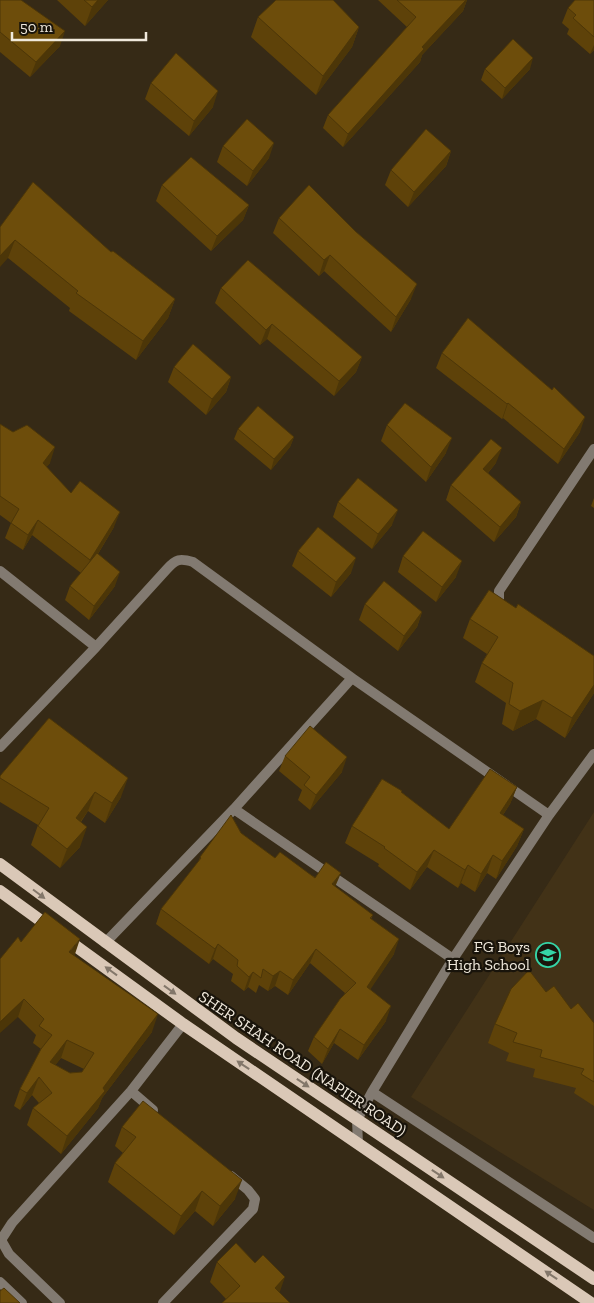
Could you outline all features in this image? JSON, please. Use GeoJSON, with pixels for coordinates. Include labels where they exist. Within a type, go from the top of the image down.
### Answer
{"type":"FeatureCollection","features":[{"type":"Feature","properties":{"kind":"main road","name":"SHER SHAH ROAD (NAPIER ROAD)"},"geometry":{"type":"LineString","coordinates":[[0,864],[236,1038],[594,1279]]}},
{"type":"Feature","properties":{"kind":"main road"},"geometry":{"type":"LineString","coordinates":[[0,891],[183,1024],[591,1303]]}},
{"type":"Feature","properties":{"kind":"street"},"geometry":{"type":"LineString","coordinates":[[514,616],[506,611],[499,602],[499,591],[594,448]]}},
{"type":"Feature","properties":{"kind":"street"},"geometry":{"type":"LineString","coordinates":[[0,747],[174,562],[182,559],[193,562],[352,678],[549,815]]}},
{"type":"Feature","properties":{"kind":"street"},"geometry":{"type":"LineString","coordinates":[[0,571],[96,647]]}},
{"type":"Feature","properties":{"kind":"street"},"geometry":{"type":"LineString","coordinates":[[105,943],[234,809],[352,678]]}},
{"type":"Feature","properties":{"kind":"street"},"geometry":{"type":"LineString","coordinates":[[358,1144],[357,1120],[372,1092],[453,959],[549,815],[594,754]]}},
{"type":"Feature","properties":{"kind":"street"},"geometry":{"type":"LineString","coordinates":[[234,809],[453,959]]}},
{"type":"Feature","properties":{"kind":"street"},"geometry":{"type":"LineString","coordinates":[[60,1303],[9,1254],[0,1240],[12,1223],[131,1091],[183,1024]]}},
{"type":"Feature","properties":{"kind":"street"},"geometry":{"type":"LineString","coordinates":[[131,1091],[161,1116]]}},
{"type":"Feature","properties":{"kind":"street"},"geometry":{"type":"LineString","coordinates":[[372,1092],[594,1238]]}},
{"type":"Feature","properties":{"kind":"street"},"geometry":{"type":"LineString","coordinates":[[163,1303],[253,1209],[255,1199],[248,1190],[226,1172]]}},
{"type":"Feature","properties":{"kind":"street"},"geometry":{"type":"LineString","coordinates":[[0,1282],[22,1303]]}},
{"type":"Feature","properties":{"kind":"shaded area","name":"FG Boys High School"},"geometry":{"type":"Polygon","coordinates":[[[594,812],[594,1210],[411,1097],[594,812]]]}},
{"type":"Feature","properties":{"kind":"building"},"geometry":{"type":"Polygon","coordinates":[[[0,0],[21,0],[65,31],[36,62],[0,32],[0,0]]]}},
{"type":"Feature","properties":{"kind":"building"},"geometry":{"type":"Polygon","coordinates":[[[84,0],[98,0],[92,7],[84,0]]]}},
{"type":"Feature","properties":{"kind":"building"},"geometry":{"type":"Polygon","coordinates":[[[276,0],[333,0],[359,27],[323,76],[258,17],[276,0]]]}},
{"type":"Feature","properties":{"kind":"building"},"geometry":{"type":"Polygon","coordinates":[[[397,0],[466,0],[422,47],[424,49],[348,134],[328,115],[416,17],[397,0]]]}},
{"type":"Feature","properties":{"kind":"building"},"geometry":{"type":"Polygon","coordinates":[[[575,0],[594,0],[594,37],[573,18],[576,15],[568,8],[575,0]]]}},
{"type":"Feature","properties":{"kind":"building"},"geometry":{"type":"Polygon","coordinates":[[[513,39],[533,58],[505,88],[485,69],[513,39]]]}},
{"type":"Feature","properties":{"kind":"building"},"geometry":{"type":"Polygon","coordinates":[[[176,53],[218,91],[194,121],[151,83],[176,53]]]}},
{"type":"Feature","properties":{"kind":"building"},"geometry":{"type":"Polygon","coordinates":[[[247,119],[274,143],[253,171],[223,146],[247,119]]]}},
{"type":"Feature","properties":{"kind":"building"},"geometry":{"type":"Polygon","coordinates":[[[426,129],[451,151],[414,192],[391,170],[426,129]]]}},
{"type":"Feature","properties":{"kind":"building"},"geometry":{"type":"Polygon","coordinates":[[[191,157],[249,205],[217,236],[162,185],[191,157]]]}},
{"type":"Feature","properties":{"kind":"building"},"geometry":{"type":"Polygon","coordinates":[[[33,182],[111,252],[113,251],[175,299],[143,341],[76,293],[78,291],[15,240],[0,256],[0,227],[33,182]]]}},
{"type":"Feature","properties":{"kind":"building"},"geometry":{"type":"Polygon","coordinates":[[[309,185],[355,231],[417,284],[396,317],[330,255],[324,260],[279,218],[309,185]]]}},
{"type":"Feature","properties":{"kind":"building"},"geometry":{"type":"Polygon","coordinates":[[[248,260],[362,357],[339,381],[272,324],[266,330],[221,288],[248,260]]]}},
{"type":"Feature","properties":{"kind":"building"},"geometry":{"type":"Polygon","coordinates":[[[468,318],[552,390],[554,387],[585,417],[564,449],[508,403],[442,353],[468,318]]]}},
{"type":"Feature","properties":{"kind":"building"},"geometry":{"type":"Polygon","coordinates":[[[193,344],[231,377],[212,399],[174,367],[193,344]]]}},
{"type":"Feature","properties":{"kind":"building"},"geometry":{"type":"Polygon","coordinates":[[[405,403],[452,438],[431,467],[387,425],[405,403]]]}},
{"type":"Feature","properties":{"kind":"building"},"geometry":{"type":"Polygon","coordinates":[[[258,406],[294,437],[274,459],[238,429],[258,406]]]}},
{"type":"Feature","properties":{"kind":"building"},"geometry":{"type":"Polygon","coordinates":[[[0,424],[13,432],[27,425],[55,447],[43,463],[71,493],[80,481],[120,512],[90,560],[38,520],[28,535],[11,523],[19,509],[0,496],[0,424]]]}},
{"type":"Feature","properties":{"kind":"building"},"geometry":{"type":"Polygon","coordinates":[[[491,439],[502,448],[483,469],[521,502],[500,527],[451,485],[491,439]]]}},
{"type":"Feature","properties":{"kind":"building"},"geometry":{"type":"Polygon","coordinates":[[[358,478],[398,510],[378,534],[338,502],[358,478]]]}},
{"type":"Feature","properties":{"kind":"building"},"geometry":{"type":"Polygon","coordinates":[[[318,527],[356,558],[336,582],[298,551],[318,527]]]}},
{"type":"Feature","properties":{"kind":"building"},"geometry":{"type":"Polygon","coordinates":[[[423,531],[462,561],[442,587],[403,556],[423,531]]]}},
{"type":"Feature","properties":{"kind":"building"},"geometry":{"type":"Polygon","coordinates":[[[97,553],[120,572],[94,606],[70,586],[97,553]]]}},
{"type":"Feature","properties":{"kind":"building"},"geometry":{"type":"Polygon","coordinates":[[[384,581],[422,612],[404,636],[365,604],[384,581]]]}},
{"type":"Feature","properties":{"kind":"building"},"geometry":{"type":"Polygon","coordinates":[[[489,590],[516,608],[518,604],[594,656],[594,685],[572,718],[543,700],[520,711],[509,704],[513,683],[482,663],[498,637],[470,619],[489,590]]]}},
{"type":"Feature","properties":{"kind":"building"},"geometry":{"type":"Polygon","coordinates":[[[49,718],[128,778],[112,803],[95,792],[76,818],[87,827],[67,849],[38,826],[49,808],[0,778],[49,718]]]}},
{"type":"Feature","properties":{"kind":"building"},"geometry":{"type":"Polygon","coordinates":[[[310,726],[347,757],[316,795],[304,785],[310,777],[285,756],[310,726]]]}},
{"type":"Feature","properties":{"kind":"building"},"geometry":{"type":"Polygon","coordinates":[[[490,769],[517,787],[500,813],[524,829],[502,861],[493,855],[481,874],[468,865],[465,870],[434,850],[417,872],[385,847],[352,826],[382,779],[402,791],[449,829],[490,769]]]}},
{"type":"Feature","properties":{"kind":"building"},"geometry":{"type":"Polygon","coordinates":[[[231,815],[241,833],[275,858],[280,852],[315,878],[326,862],[341,873],[332,884],[373,915],[370,918],[399,939],[367,987],[391,1006],[364,1045],[340,1029],[328,1049],[314,1037],[340,999],[356,983],[316,949],[293,980],[280,971],[273,976],[263,969],[261,978],[253,972],[249,977],[237,966],[238,960],[218,944],[215,949],[161,909],[201,858],[231,815]]]}},
{"type":"Feature","properties":{"kind":"building"},"geometry":{"type":"Polygon","coordinates":[[[45,912],[80,939],[69,952],[158,1014],[103,1088],[105,1091],[67,1136],[33,1108],[52,1093],[39,1077],[27,1093],[20,1089],[41,1049],[52,1035],[39,1026],[44,1019],[24,999],[0,1022],[0,959],[18,937],[21,942],[45,912]],[[67,1040],[50,1062],[70,1073],[82,1072],[94,1053],[67,1040]]]}},
{"type":"Feature","properties":{"kind":"building"},"geometry":{"type":"Polygon","coordinates":[[[529,970],[546,992],[554,986],[571,1009],[578,1003],[594,1023],[594,1082],[581,1074],[584,1069],[540,1057],[542,1050],[513,1042],[517,1033],[495,1024],[511,989],[529,970]]]}},
{"type":"Feature","properties":{"kind":"building"},"geometry":{"type":"Polygon","coordinates":[[[143,1101],[242,1180],[220,1206],[202,1191],[181,1216],[115,1163],[136,1137],[122,1127],[143,1101]]]}},
{"type":"Feature","properties":{"kind":"building"},"geometry":{"type":"Polygon","coordinates":[[[236,1243],[255,1263],[263,1255],[285,1277],[275,1288],[290,1303],[222,1303],[240,1286],[217,1262],[236,1243]]]}},
{"type":"Feature","properties":{"kind":"building"},"geometry":{"type":"Polygon","coordinates":[[[4,1288],[20,1303],[0,1303],[0,1291],[4,1288]]]}},
{"type":"Feature","properties":{"kind":"place","name":"FG Boys High School"},"geometry":{"type":"Point","coordinates":[548,955]}}]}
